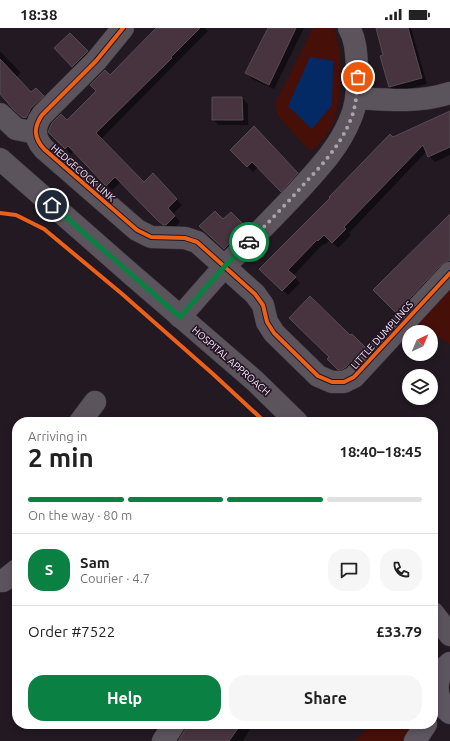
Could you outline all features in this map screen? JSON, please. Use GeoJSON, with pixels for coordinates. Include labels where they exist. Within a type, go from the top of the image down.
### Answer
{"type":"FeatureCollection","features":[{"type":"Feature","properties":{"kind":"main road"},"geometry":{"type":"LineString","coordinates":[[438,682],[444,669],[450,663]]}},
{"type":"Feature","properties":{"kind":"main road"},"geometry":{"type":"LineString","coordinates":[[438,695],[443,706],[450,714]]}},
{"type":"Feature","properties":{"kind":"main road"},"geometry":{"type":"LineString","coordinates":[[415,741],[423,729]]}},
{"type":"Feature","properties":{"kind":"street"},"geometry":{"type":"LineString","coordinates":[[0,114],[16,129],[36,133],[36,123],[42,115],[96,61],[123,28]]}},
{"type":"Feature","properties":{"kind":"street"},"geometry":{"type":"LineString","coordinates":[[180,317],[225,266],[279,212],[329,157],[338,143],[351,119],[357,98],[358,77],[356,53],[353,35],[349,28]]}},
{"type":"Feature","properties":{"kind":"street"},"geometry":{"type":"LineString","coordinates":[[357,98],[416,100],[438,97],[450,93]]}},
{"type":"Feature","properties":{"kind":"street","name":"HEDGECOCK LINK"},"geometry":{"type":"LineString","coordinates":[[36,133],[38,142],[44,150],[137,230],[151,237],[185,238],[197,242],[225,266]]}},
{"type":"Feature","properties":{"kind":"street","name":"HOSPITAL APPROACH"},"geometry":{"type":"LineString","coordinates":[[2,166],[256,381],[292,417]]}},
{"type":"Feature","properties":{"kind":"street","name":"LITTLE DUMPLINGS"},"geometry":{"type":"LineString","coordinates":[[225,266],[255,294],[263,305],[267,322],[274,334],[318,376],[332,382],[344,382],[354,377],[450,273]]}},
{"type":"Feature","properties":{"kind":"street"},"geometry":{"type":"LineString","coordinates":[[84,417],[95,402]]}},
{"type":"Feature","properties":{"kind":"street"},"geometry":{"type":"LineString","coordinates":[[0,581],[3,581],[12,574]]}},
{"type":"Feature","properties":{"kind":"street"},"geometry":{"type":"LineString","coordinates":[[438,619],[450,635]]}},
{"type":"Feature","properties":{"kind":"street"},"geometry":{"type":"LineString","coordinates":[[163,741],[171,729]]}},
{"type":"Feature","properties":{"kind":"shaded area"},"geometry":{"type":"Polygon","coordinates":[[[313,28],[333,28],[337,37],[341,61],[341,88],[337,112],[328,133],[315,149],[309,150],[277,115],[276,102],[313,28]]]}},
{"type":"Feature","properties":{"kind":"shaded area"},"geometry":{"type":"Polygon","coordinates":[[[450,282],[450,344],[438,337],[438,325],[421,325],[415,321],[450,282]]]}},
{"type":"Feature","properties":{"kind":"shaded area"},"geometry":{"type":"Polygon","coordinates":[[[367,729],[412,729],[403,741],[355,741],[367,729]]]}},
{"type":"Feature","properties":{"kind":"water"},"geometry":{"type":"Polygon","coordinates":[[[310,57],[333,61],[332,105],[312,129],[288,106],[310,57]]]}},
{"type":"Feature","properties":{"kind":"building"},"geometry":{"type":"Polygon","coordinates":[[[156,28],[200,28],[171,57],[172,58],[96,133],[144,182],[153,173],[177,199],[168,208],[175,216],[166,225],[163,225],[156,219],[115,177],[106,186],[68,146],[65,149],[48,132],[52,123],[61,114],[67,120],[96,91],[90,85],[105,70],[110,75],[156,28]]]}},
{"type":"Feature","properties":{"kind":"building"},"geometry":{"type":"Polygon","coordinates":[[[268,28],[296,28],[269,85],[245,73],[268,28]]]}},
{"type":"Feature","properties":{"kind":"building"},"geometry":{"type":"Polygon","coordinates":[[[376,28],[408,28],[422,78],[389,87],[380,56],[383,55],[376,28]]]}},
{"type":"Feature","properties":{"kind":"building"},"geometry":{"type":"Polygon","coordinates":[[[70,33],[88,51],[72,67],[54,48],[70,33]]]}},
{"type":"Feature","properties":{"kind":"building"},"geometry":{"type":"Polygon","coordinates":[[[0,59],[31,92],[36,88],[44,96],[31,108],[26,118],[22,117],[13,109],[0,94],[0,59]]]}},
{"type":"Feature","properties":{"kind":"building"},"geometry":{"type":"Polygon","coordinates":[[[212,97],[242,97],[243,120],[212,120],[212,97]]]}},
{"type":"Feature","properties":{"kind":"building"},"geometry":{"type":"Polygon","coordinates":[[[450,111],[450,147],[428,157],[423,145],[344,227],[346,229],[332,243],[324,235],[318,241],[317,240],[288,270],[296,277],[282,291],[259,269],[330,198],[329,197],[390,134],[393,137],[450,111]]]}},
{"type":"Feature","properties":{"kind":"building"},"geometry":{"type":"Polygon","coordinates":[[[254,126],[298,173],[281,192],[252,162],[247,167],[230,150],[254,126]]]}},
{"type":"Feature","properties":{"kind":"building"},"geometry":{"type":"Polygon","coordinates":[[[215,211],[223,219],[231,212],[246,227],[224,249],[199,226],[215,211]]]}},
{"type":"Feature","properties":{"kind":"building"},"geometry":{"type":"Polygon","coordinates":[[[450,214],[450,260],[441,265],[396,313],[373,290],[450,214]]]}},
{"type":"Feature","properties":{"kind":"building"},"geometry":{"type":"Polygon","coordinates":[[[310,296],[350,335],[352,334],[365,347],[346,367],[341,370],[338,370],[327,359],[329,357],[289,318],[310,296]]]}},
{"type":"Feature","properties":{"kind":"building"},"geometry":{"type":"Polygon","coordinates":[[[186,729],[237,729],[229,741],[178,741],[186,729]]]}},
{"type":"Feature","properties":{"kind":"cycle path"},"geometry":{"type":"LineString","coordinates":[[123,28],[96,61],[42,115],[36,129],[38,141],[44,149],[137,230],[151,237],[185,238],[197,242],[255,294],[263,305],[267,322],[274,333],[318,376],[332,382],[344,382],[354,377],[450,273]]}},
{"type":"Feature","properties":{"kind":"cycle path"},"geometry":{"type":"LineString","coordinates":[[0,213],[16,215],[44,229],[121,293],[260,417]]}},
{"type":"Feature","properties":{"kind":"way so far"},"geometry":{"type":"LineString","coordinates":[[249,242],[279,212],[329,157],[351,119],[357,98],[358,77]]}},
{"type":"Feature","properties":{"kind":"route"},"geometry":{"type":"LineString","coordinates":[[52,205],[180,317],[225,266],[249,242]]}}]}
